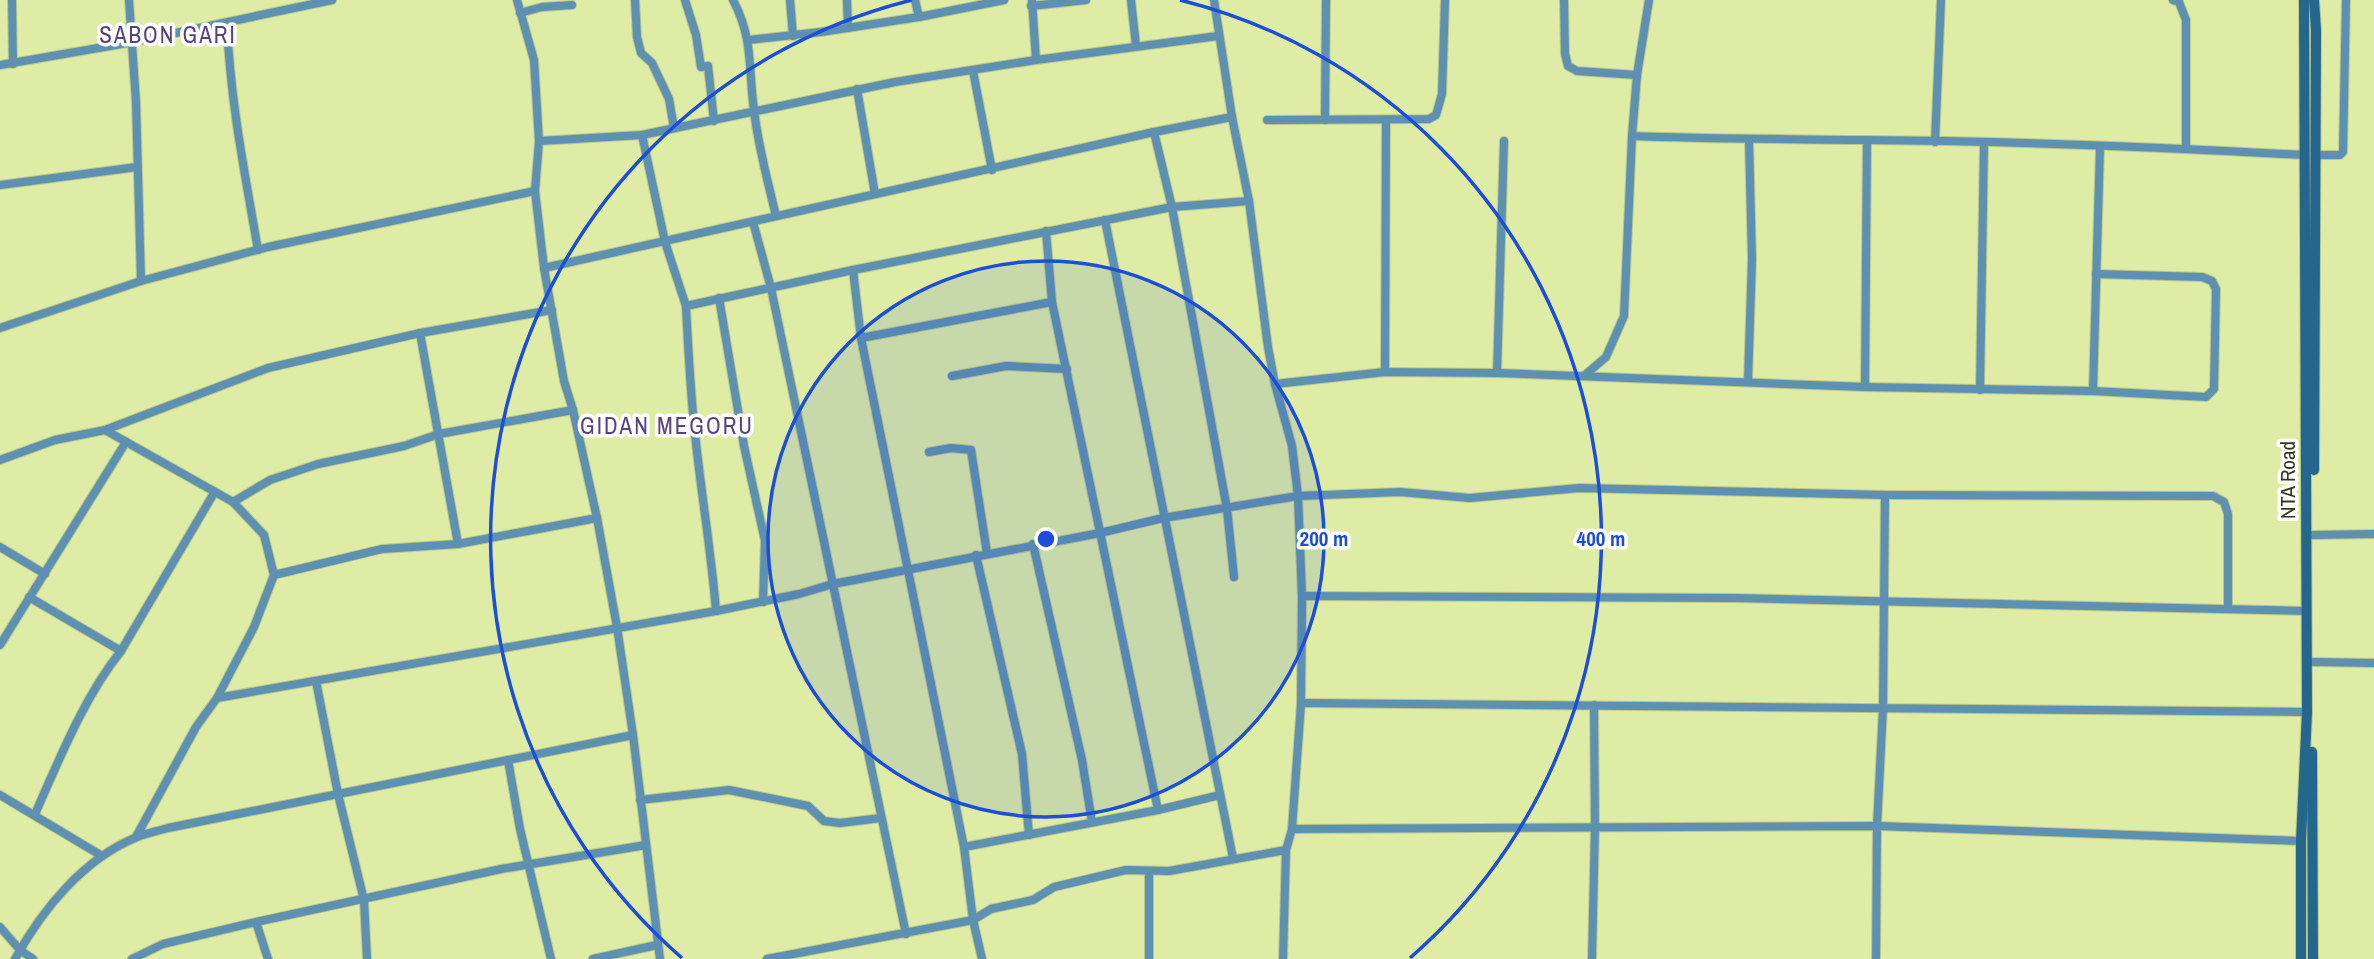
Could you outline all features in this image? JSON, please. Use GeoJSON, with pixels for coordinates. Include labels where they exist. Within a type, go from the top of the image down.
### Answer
{"type":"FeatureCollection","features":[{"type":"Feature","properties":{"kind":"main road","name":"NTA Road"},"geometry":{"type":"LineString","coordinates":[[2304,0],[2310,155],[2313,959]]}},
{"type":"Feature","properties":{"kind":"main road","name":"NTA Road"},"geometry":{"type":"LineString","coordinates":[[2301,959],[2301,841],[2307,712],[2310,155],[2316,30],[2314,0]]}},
{"type":"Feature","properties":{"kind":"street"},"geometry":{"type":"LineString","coordinates":[[12,0],[13,64]]}},
{"type":"Feature","properties":{"kind":"street"},"geometry":{"type":"LineString","coordinates":[[129,0],[133,42],[141,281]]}},
{"type":"Feature","properties":{"kind":"street"},"geometry":{"type":"LineString","coordinates":[[0,65],[133,42],[332,0]]}},
{"type":"Feature","properties":{"kind":"street"},"geometry":{"type":"LineString","coordinates":[[517,0],[534,60],[539,141],[535,191],[544,268],[564,381],[597,518],[617,627],[660,959]]}},
{"type":"Feature","properties":{"kind":"street"},"geometry":{"type":"LineString","coordinates":[[635,0],[637,37],[641,53],[652,64],[669,99],[674,128]]}},
{"type":"Feature","properties":{"kind":"street"},"geometry":{"type":"LineString","coordinates":[[685,0],[696,35],[701,67],[708,66],[713,121]]}},
{"type":"Feature","properties":{"kind":"street"},"geometry":{"type":"LineString","coordinates":[[733,0],[743,19],[749,40],[754,113],[776,216]]}},
{"type":"Feature","properties":{"kind":"street"},"geometry":{"type":"LineString","coordinates":[[790,0],[793,36]]}},
{"type":"Feature","properties":{"kind":"street"},"geometry":{"type":"LineString","coordinates":[[847,0],[848,28]]}},
{"type":"Feature","properties":{"kind":"street"},"geometry":{"type":"LineString","coordinates":[[915,0],[919,17]]}},
{"type":"Feature","properties":{"kind":"street"},"geometry":{"type":"LineString","coordinates":[[749,40],[919,17],[1004,0]]}},
{"type":"Feature","properties":{"kind":"street"},"geometry":{"type":"LineString","coordinates":[[1036,60],[1032,2],[1086,0]]}},
{"type":"Feature","properties":{"kind":"street"},"geometry":{"type":"LineString","coordinates":[[1130,0],[1136,46]]}},
{"type":"Feature","properties":{"kind":"street"},"geometry":{"type":"LineString","coordinates":[[1214,0],[1232,117],[1249,201],[1275,384],[1292,446],[1298,496],[1302,596],[1301,702],[1292,829],[1286,850],[1283,959]]}},
{"type":"Feature","properties":{"kind":"street"},"geometry":{"type":"LineString","coordinates":[[1325,120],[1326,0]]}},
{"type":"Feature","properties":{"kind":"street"},"geometry":{"type":"LineString","coordinates":[[1267,120],[1429,119],[1436,115],[1442,94],[1444,0]]}},
{"type":"Feature","properties":{"kind":"street"},"geometry":{"type":"LineString","coordinates":[[1564,0],[1565,54],[1568,66],[1577,71],[1637,75]]}},
{"type":"Feature","properties":{"kind":"street"},"geometry":{"type":"LineString","coordinates":[[1585,375],[1605,357],[1625,316],[1632,136],[1637,75],[1649,0]]}},
{"type":"Feature","properties":{"kind":"street"},"geometry":{"type":"LineString","coordinates":[[1934,142],[1941,0]]}},
{"type":"Feature","properties":{"kind":"street"},"geometry":{"type":"LineString","coordinates":[[2173,0],[2179,2],[2186,20],[2186,148]]}},
{"type":"Feature","properties":{"kind":"street"},"geometry":{"type":"LineString","coordinates":[[1632,136],[2186,148],[2340,155],[2343,152],[2346,0]]}},
{"type":"Feature","properties":{"kind":"street"},"geometry":{"type":"LineString","coordinates":[[520,13],[542,7],[572,5]]}},
{"type":"Feature","properties":{"kind":"street"},"geometry":{"type":"LineString","coordinates":[[227,23],[229,68],[258,250]]}},
{"type":"Feature","properties":{"kind":"street"},"geometry":{"type":"LineString","coordinates":[[539,141],[642,135],[857,89],[1036,60],[1218,36]]}},
{"type":"Feature","properties":{"kind":"street"},"geometry":{"type":"LineString","coordinates":[[973,71],[992,170]]}},
{"type":"Feature","properties":{"kind":"street"},"geometry":{"type":"LineString","coordinates":[[857,89],[875,194]]}},
{"type":"Feature","properties":{"kind":"street"},"geometry":{"type":"LineString","coordinates":[[544,268],[1232,117]]}},
{"type":"Feature","properties":{"kind":"street"},"geometry":{"type":"LineString","coordinates":[[1385,372],[1386,120]]}},
{"type":"Feature","properties":{"kind":"street"},"geometry":{"type":"LineString","coordinates":[[1154,132],[1172,207],[1227,509],[1234,577]]}},
{"type":"Feature","properties":{"kind":"street"},"geometry":{"type":"LineString","coordinates":[[642,135],[665,242],[686,306],[694,426],[711,549],[716,611]]}},
{"type":"Feature","properties":{"kind":"street"},"geometry":{"type":"LineString","coordinates":[[1748,381],[1752,259],[1749,140]]}},
{"type":"Feature","properties":{"kind":"street"},"geometry":{"type":"LineString","coordinates":[[1866,387],[1867,140]]}},
{"type":"Feature","properties":{"kind":"street"},"geometry":{"type":"LineString","coordinates":[[1497,373],[1504,141]]}},
{"type":"Feature","properties":{"kind":"street"},"geometry":{"type":"LineString","coordinates":[[1980,390],[1984,143]]}},
{"type":"Feature","properties":{"kind":"street"},"geometry":{"type":"LineString","coordinates":[[2093,391],[2100,147]]}},
{"type":"Feature","properties":{"kind":"street"},"geometry":{"type":"LineString","coordinates":[[0,185],[137,167]]}},
{"type":"Feature","properties":{"kind":"street"},"geometry":{"type":"LineString","coordinates":[[0,327],[141,281],[258,250],[535,191]]}},
{"type":"Feature","properties":{"kind":"street"},"geometry":{"type":"LineString","coordinates":[[686,306],[1172,207],[1249,201]]}},
{"type":"Feature","properties":{"kind":"street"},"geometry":{"type":"LineString","coordinates":[[1105,220],[1233,858]]}},
{"type":"Feature","properties":{"kind":"street"},"geometry":{"type":"LineString","coordinates":[[753,222],[771,288],[906,934]]}},
{"type":"Feature","properties":{"kind":"street"},"geometry":{"type":"LineString","coordinates":[[1045,231],[1052,302],[1158,810]]}},
{"type":"Feature","properties":{"kind":"street"},"geometry":{"type":"LineString","coordinates":[[853,270],[861,338],[964,847],[973,920],[982,959]]}},
{"type":"Feature","properties":{"kind":"street"},"geometry":{"type":"LineString","coordinates":[[1275,384],[1385,372],[1497,373],[1866,387],[2093,391],[2206,397],[2211,394],[2214,388],[2216,289],[2212,281],[2202,277],[2096,274]]}},
{"type":"Feature","properties":{"kind":"street"},"geometry":{"type":"LineString","coordinates":[[719,298],[744,446],[765,541],[763,602]]}},
{"type":"Feature","properties":{"kind":"street"},"geometry":{"type":"LineString","coordinates":[[861,338],[1052,302]]}},
{"type":"Feature","properties":{"kind":"street"},"geometry":{"type":"LineString","coordinates":[[0,460],[55,440],[105,430],[268,368],[420,333],[552,310]]}},
{"type":"Feature","properties":{"kind":"street"},"geometry":{"type":"LineString","coordinates":[[420,333],[458,544]]}},
{"type":"Feature","properties":{"kind":"street"},"geometry":{"type":"LineString","coordinates":[[952,376],[1006,366],[1068,369]]}},
{"type":"Feature","properties":{"kind":"street"},"geometry":{"type":"LineString","coordinates":[[233,502],[270,480],[318,464],[404,446],[439,434],[573,410]]}},
{"type":"Feature","properties":{"kind":"street"},"geometry":{"type":"LineString","coordinates":[[105,430],[233,502],[264,535],[274,575],[254,627],[217,698],[196,727],[136,838]]}},
{"type":"Feature","properties":{"kind":"street"},"geometry":{"type":"LineString","coordinates":[[0,645],[126,442]]}},
{"type":"Feature","properties":{"kind":"street"},"geometry":{"type":"LineString","coordinates":[[929,452],[951,448],[971,450],[986,553]]}},
{"type":"Feature","properties":{"kind":"street"},"geometry":{"type":"LineString","coordinates":[[217,698],[716,611],[833,584],[1100,533],[1163,518],[1298,496],[1400,492],[1470,498],[1579,488],[1885,495],[2213,496],[2224,502],[2228,514],[2228,609]]}},
{"type":"Feature","properties":{"kind":"street"},"geometry":{"type":"LineString","coordinates":[[35,814],[67,744],[109,666],[121,651],[214,493]]}},
{"type":"Feature","properties":{"kind":"street"},"geometry":{"type":"LineString","coordinates":[[1875,959],[1877,826],[1883,708],[1885,495]]}},
{"type":"Feature","properties":{"kind":"street"},"geometry":{"type":"LineString","coordinates":[[274,575],[382,549],[458,544],[597,518]]}},
{"type":"Feature","properties":{"kind":"street"},"geometry":{"type":"LineString","coordinates":[[2313,535],[2374,534]]}},
{"type":"Feature","properties":{"kind":"street"},"geometry":{"type":"LineString","coordinates":[[1033,544],[1082,760],[1093,822]]}},
{"type":"Feature","properties":{"kind":"street"},"geometry":{"type":"LineString","coordinates":[[0,547],[45,574]]}},
{"type":"Feature","properties":{"kind":"street"},"geometry":{"type":"LineString","coordinates":[[976,555],[1022,754],[1029,835]]}},
{"type":"Feature","properties":{"kind":"street"},"geometry":{"type":"LineString","coordinates":[[1302,596],[1734,598],[2307,611]]}},
{"type":"Feature","properties":{"kind":"street"},"geometry":{"type":"LineString","coordinates":[[29,597],[121,651]]}},
{"type":"Feature","properties":{"kind":"street"},"geometry":{"type":"LineString","coordinates":[[2313,662],[2374,663]]}},
{"type":"Feature","properties":{"kind":"street"},"geometry":{"type":"LineString","coordinates":[[316,681],[338,794],[364,900],[367,959]]}},
{"type":"Feature","properties":{"kind":"street"},"geometry":{"type":"LineString","coordinates":[[1301,702],[2307,712]]}},
{"type":"Feature","properties":{"kind":"street"},"geometry":{"type":"LineString","coordinates":[[1592,959],[1594,705]]}},
{"type":"Feature","properties":{"kind":"street"},"geometry":{"type":"LineString","coordinates":[[15,959],[42,916],[66,887],[102,856],[136,838],[168,828],[633,735]]}},
{"type":"Feature","properties":{"kind":"street"},"geometry":{"type":"LineString","coordinates":[[508,760],[527,865],[551,959]]}},
{"type":"Feature","properties":{"kind":"street"},"geometry":{"type":"LineString","coordinates":[[640,800],[729,790],[808,806],[824,821],[840,823],[881,817]]}},
{"type":"Feature","properties":{"kind":"street"},"geometry":{"type":"LineString","coordinates":[[0,795],[102,856]]}},
{"type":"Feature","properties":{"kind":"street"},"geometry":{"type":"LineString","coordinates":[[964,847],[1158,810],[1220,795]]}},
{"type":"Feature","properties":{"kind":"street"},"geometry":{"type":"LineString","coordinates":[[1292,829],[1877,826],[2301,841]]}},
{"type":"Feature","properties":{"kind":"street"},"geometry":{"type":"LineString","coordinates":[[132,959],[163,944],[257,922],[527,865],[646,845]]}},
{"type":"Feature","properties":{"kind":"street"},"geometry":{"type":"LineString","coordinates":[[767,959],[973,920],[991,909],[1033,900],[1054,887],[1126,870],[1169,871],[1286,850]]}},
{"type":"Feature","properties":{"kind":"street"},"geometry":{"type":"LineString","coordinates":[[1149,871],[1149,959]]}},
{"type":"Feature","properties":{"kind":"street"},"geometry":{"type":"LineString","coordinates":[[257,922],[268,959]]}},
{"type":"Feature","properties":{"kind":"street"},"geometry":{"type":"LineString","coordinates":[[0,927],[20,950],[33,959]]}},
{"type":"Feature","properties":{"kind":"street"},"geometry":{"type":"LineString","coordinates":[[593,959],[657,945]]}},
{"type":"Feature","properties":{"kind":"district","name":"SABON GARI"},"geometry":{"type":"Point","coordinates":[168,34]}},
{"type":"Feature","properties":{"kind":"district","name":"GIDAN MEGORU"},"geometry":{"type":"Point","coordinates":[667,425]}}]}
